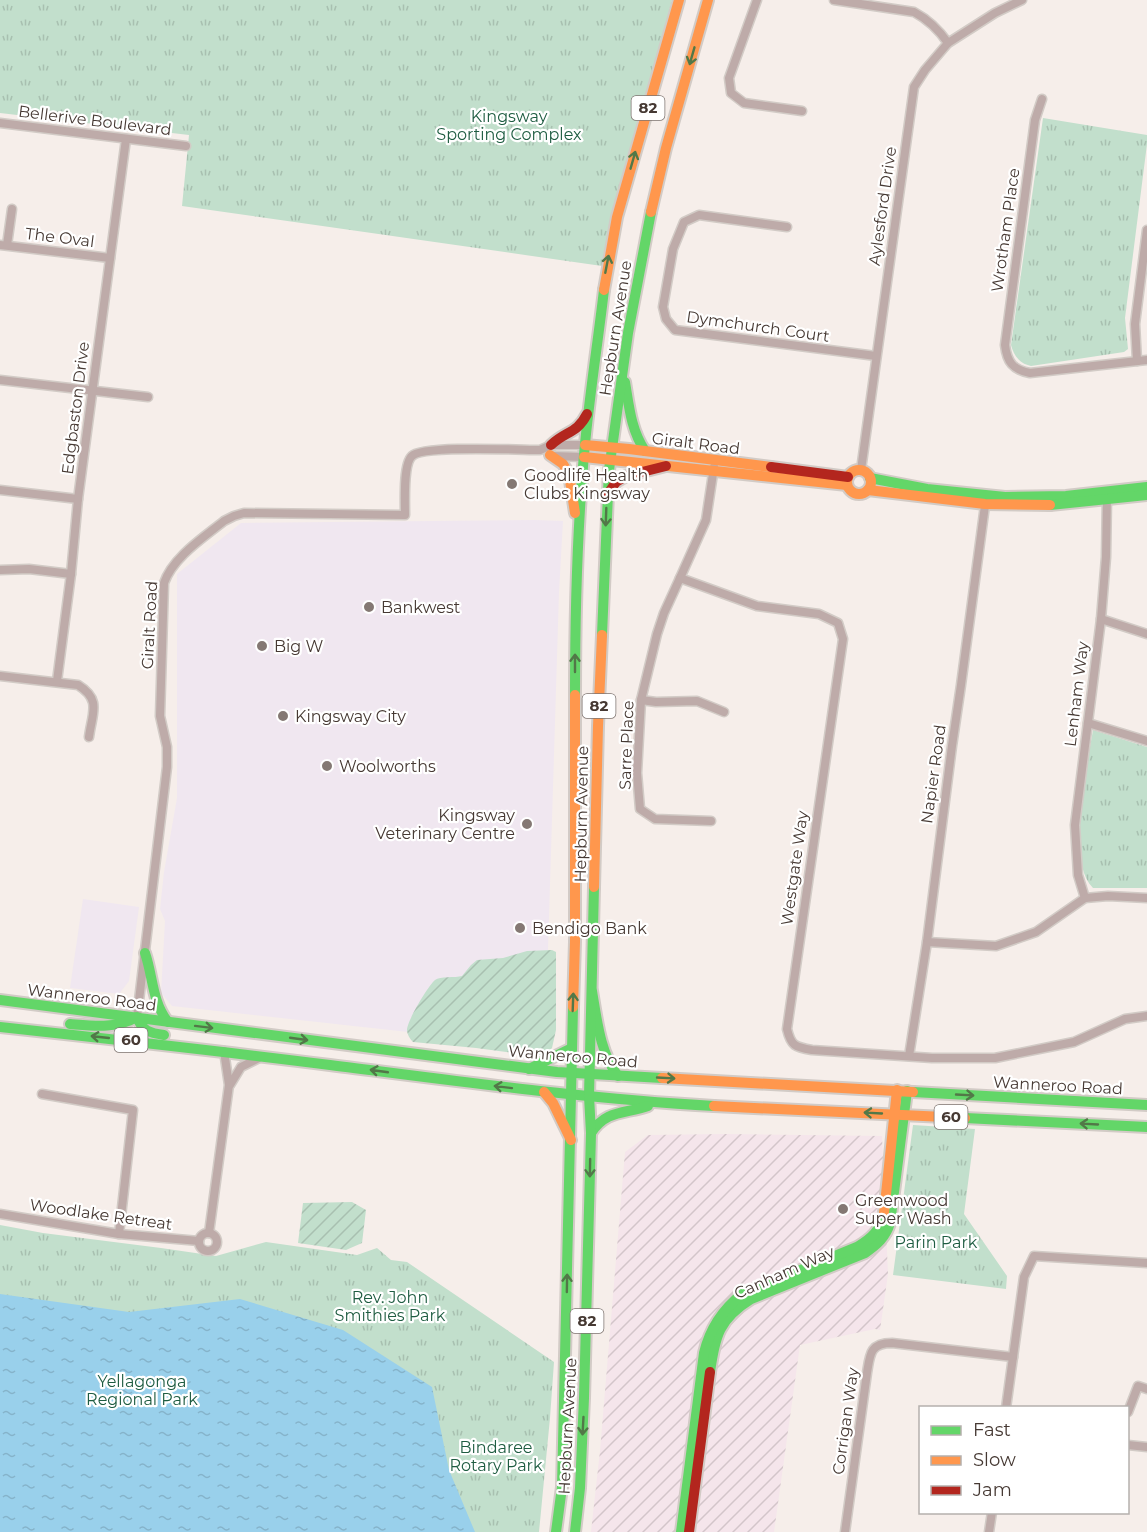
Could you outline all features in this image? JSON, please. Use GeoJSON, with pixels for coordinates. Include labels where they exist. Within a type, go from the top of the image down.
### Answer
{"type":"FeatureCollection","features":[{"type":"Feature","properties":{"kind":"main road","name":"Hepburn Avenue"},"geometry":{"type":"LineString","coordinates":[[556,1532],[562,1487],[575,942],[575,636],[584,457],[606,274],[617,217],[679,0]]}},
{"type":"Feature","properties":{"kind":"main road","name":"Hepburn Avenue"},"geometry":{"type":"LineString","coordinates":[[575,1532],[584,1409],[598,726],[610,459],[622,369],[650,216],[666,148],[708,0]]}},
{"type":"Feature","properties":{"kind":"main road"},"geometry":{"type":"LineString","coordinates":[[622,369],[633,428],[638,443],[645,451]]}},
{"type":"Feature","properties":{"kind":"main road"},"geometry":{"type":"LineString","coordinates":[[579,528],[574,510],[572,483],[564,466],[547,450],[556,439],[581,427],[590,407]]}},
{"type":"Feature","properties":{"kind":"main road","name":"Giralt Road"},"geometry":{"type":"LineString","coordinates":[[585,446],[645,451],[714,466],[821,483],[847,481]]}},
{"type":"Feature","properties":{"kind":"main road","name":"Giralt Road"},"geometry":{"type":"LineString","coordinates":[[584,457],[666,466],[714,466]]}},
{"type":"Feature","properties":{"kind":"main road"},"geometry":{"type":"LineString","coordinates":[[607,496],[621,478],[666,466]]}},
{"type":"Feature","properties":{"kind":"main road"},"geometry":{"type":"LineString","coordinates":[[861,470],[868,474],[871,483],[868,490],[857,495],[851,492],[847,481],[853,471],[861,470]]}},
{"type":"Feature","properties":{"kind":"main road"},"geometry":{"type":"LineString","coordinates":[[870,478],[986,500]]}},
{"type":"Feature","properties":{"kind":"main road"},"geometry":{"type":"LineString","coordinates":[[868,490],[1046,505],[1107,496],[1147,487]]}},
{"type":"Feature","properties":{"kind":"main road"},"geometry":{"type":"LineString","coordinates":[[1107,496],[1147,495]]}},
{"type":"Feature","properties":{"kind":"main road"},"geometry":{"type":"LineString","coordinates":[[146,953],[155,1001],[168,1022]]}},
{"type":"Feature","properties":{"kind":"main road"},"geometry":{"type":"LineString","coordinates":[[592,991],[598,1026],[610,1062],[618,1076]]}},
{"type":"Feature","properties":{"kind":"main road","name":"Wanneroo Road"},"geometry":{"type":"LineString","coordinates":[[0,1000],[530,1069],[618,1076],[1147,1105]]}},
{"type":"Feature","properties":{"kind":"main road"},"geometry":{"type":"LineString","coordinates":[[0,1022],[14,1020],[111,1027],[129,1023],[137,1017],[139,1025],[149,1033],[261,1047],[276,1058]]}},
{"type":"Feature","properties":{"kind":"main road","name":"60"},"geometry":{"type":"LineString","coordinates":[[0,1027],[224,1051],[544,1092],[657,1103],[1147,1127]]}},
{"type":"Feature","properties":{"kind":"main road"},"geometry":{"type":"LineString","coordinates":[[530,1069],[572,1048]]}},
{"type":"Feature","properties":{"kind":"main road"},"geometry":{"type":"LineString","coordinates":[[388,1052],[407,1063],[436,1068],[440,1073],[436,1079]]}},
{"type":"Feature","properties":{"kind":"main road","name":"Canham Way"},"geometry":{"type":"LineString","coordinates":[[689,1532],[712,1355],[722,1325],[729,1315],[742,1304],[865,1253],[880,1242],[887,1233],[890,1223],[902,1091]]}},
{"type":"Feature","properties":{"kind":"main road"},"geometry":{"type":"LineString","coordinates":[[544,1092],[553,1103],[571,1140]]}},
{"type":"Feature","properties":{"kind":"main road"},"geometry":{"type":"LineString","coordinates":[[591,1134],[596,1125],[606,1116],[637,1111],[657,1103]]}},
{"type":"Feature","properties":{"kind":"main road","name":"Canham Way"},"geometry":{"type":"LineString","coordinates":[[681,1532],[704,1353],[713,1325],[730,1303],[742,1294],[870,1240],[883,1218],[892,1146],[899,1115]]}},
{"type":"Feature","properties":{"kind":"street"},"geometry":{"type":"LineString","coordinates":[[756,0],[729,78],[731,93],[744,103],[802,111]]}},
{"type":"Feature","properties":{"kind":"street"},"geometry":{"type":"LineString","coordinates":[[834,0],[914,12],[924,16],[937,27],[948,43]]}},
{"type":"Feature","properties":{"kind":"street","name":"Aylesford Drive"},"geometry":{"type":"LineString","coordinates":[[861,470],[914,87],[948,43],[995,13],[1022,0]]}},
{"type":"Feature","properties":{"kind":"street","name":"Wrotham Place"},"geometry":{"type":"LineString","coordinates":[[1042,99],[1035,120],[1005,345],[1006,356],[1021,372],[1030,373],[1137,361]]}},
{"type":"Feature","properties":{"kind":"street","name":"Bellerive Boulevard"},"geometry":{"type":"LineString","coordinates":[[0,123],[186,146]]}},
{"type":"Feature","properties":{"kind":"street","name":"Edgbaston Drive"},"geometry":{"type":"LineString","coordinates":[[57,681],[92,390],[126,139]]}},
{"type":"Feature","properties":{"kind":"street","name":"The Oval"},"geometry":{"type":"LineString","coordinates":[[12,209],[4,245],[110,258]]}},
{"type":"Feature","properties":{"kind":"street","name":"Dymchurch Court"},"geometry":{"type":"LineString","coordinates":[[787,228],[699,215],[684,222],[673,249],[663,307],[666,319],[675,330],[876,356]]}},
{"type":"Feature","properties":{"kind":"street"},"geometry":{"type":"LineString","coordinates":[[1147,230],[1135,324],[1137,361],[1147,360]]}},
{"type":"Feature","properties":{"kind":"street"},"geometry":{"type":"LineString","coordinates":[[0,380],[147,397]]}},
{"type":"Feature","properties":{"kind":"street","name":"Giralt Road"},"geometry":{"type":"LineString","coordinates":[[137,1017],[167,767],[167,747],[160,716],[164,583],[174,563],[224,521],[244,513],[405,515],[408,464],[411,456],[417,452],[547,450],[585,446]]}},
{"type":"Feature","properties":{"kind":"street","name":"Giralt Road"},"geometry":{"type":"LineString","coordinates":[[547,450],[584,457]]}},
{"type":"Feature","properties":{"kind":"street"},"geometry":{"type":"LineString","coordinates":[[680,578],[706,520],[714,466]]}},
{"type":"Feature","properties":{"kind":"street"},"geometry":{"type":"LineString","coordinates":[[0,490],[78,500]]}},
{"type":"Feature","properties":{"kind":"street","name":"Lenham Way"},"geometry":{"type":"LineString","coordinates":[[1085,898],[1078,875],[1075,825],[1101,619],[1106,556],[1107,496]]}},
{"type":"Feature","properties":{"kind":"street","name":"Napier Road"},"geometry":{"type":"LineString","coordinates":[[909,1056],[927,942],[951,746],[986,500]]}},
{"type":"Feature","properties":{"kind":"street"},"geometry":{"type":"LineString","coordinates":[[0,570],[29,569],[71,574]]}},
{"type":"Feature","properties":{"kind":"street","name":"Sarre Place"},"geometry":{"type":"LineString","coordinates":[[680,578],[657,634],[641,700],[637,773],[640,809],[655,819],[711,821]]}},
{"type":"Feature","properties":{"kind":"street","name":"Westgate Way"},"geometry":{"type":"LineString","coordinates":[[680,578],[757,606],[819,614],[838,623],[843,639],[787,1029],[789,1039],[794,1045],[801,1048],[909,1056],[995,1058],[1074,1042],[1125,1019],[1147,1016]]}},
{"type":"Feature","properties":{"kind":"street"},"geometry":{"type":"LineString","coordinates":[[1101,619],[1147,634]]}},
{"type":"Feature","properties":{"kind":"street"},"geometry":{"type":"LineString","coordinates":[[0,676],[57,681],[78,685],[88,691],[94,702],[89,737]]}},
{"type":"Feature","properties":{"kind":"street"},"geometry":{"type":"LineString","coordinates":[[641,700],[696,701],[724,712]]}},
{"type":"Feature","properties":{"kind":"street"},"geometry":{"type":"LineString","coordinates":[[1088,723],[1147,741]]}},
{"type":"Feature","properties":{"kind":"street"},"geometry":{"type":"LineString","coordinates":[[927,942],[996,945],[1036,932],[1085,898],[1108,896],[1147,898]]}},
{"type":"Feature","properties":{"kind":"street"},"geometry":{"type":"LineString","coordinates":[[209,1233],[229,1085],[224,1051]]}},
{"type":"Feature","properties":{"kind":"street"},"geometry":{"type":"LineString","coordinates":[[229,1085],[241,1066],[262,1056]]}},
{"type":"Feature","properties":{"kind":"street"},"geometry":{"type":"LineString","coordinates":[[42,1094],[133,1110],[119,1234]]}},
{"type":"Feature","properties":{"kind":"street","name":"Woodlake Retreat"},"geometry":{"type":"LineString","coordinates":[[0,1214],[119,1234],[199,1241]]}},
{"type":"Feature","properties":{"kind":"street"},"geometry":{"type":"LineString","coordinates":[[209,1233],[217,1239],[214,1249],[207,1251],[201,1248],[199,1241],[202,1235],[209,1233]]}},
{"type":"Feature","properties":{"kind":"street"},"geometry":{"type":"LineString","coordinates":[[1006,1406],[1024,1277],[1034,1256],[1147,1263]]}},
{"type":"Feature","properties":{"kind":"street","name":"Corrigan Way"},"geometry":{"type":"LineString","coordinates":[[845,1532],[867,1373],[871,1352],[875,1347],[884,1343],[892,1343],[1013,1357]]}},
{"type":"Feature","properties":{"kind":"street"},"geometry":{"type":"LineString","coordinates":[[1129,1409],[1138,1386],[1147,1389]]}},
{"type":"Feature","properties":{"kind":"street"},"geometry":{"type":"LineString","coordinates":[[1129,1445],[1147,1447]]}},
{"type":"Feature","properties":{"kind":"street"},"geometry":{"type":"LineString","coordinates":[[989,1532],[992,1514]]}},
{"type":"Feature","properties":{"kind":"shaded area"},"geometry":{"type":"Polygon","coordinates":[[[563,521],[545,1047],[172,1006],[161,993],[165,921],[160,909],[177,798],[177,574],[241,523],[563,521]]]}},
{"type":"Feature","properties":{"kind":"shaded area"},"geometry":{"type":"Polygon","coordinates":[[[83,899],[139,907],[129,981],[119,994],[70,988],[83,899]]]}},
{"type":"Feature","properties":{"kind":"shaded area"},"geometry":{"type":"Polygon","coordinates":[[[648,1135],[882,1136],[888,1274],[880,1330],[875,1329],[800,1345],[774,1532],[591,1532],[625,1152],[648,1135]]]}},
{"type":"Feature","properties":{"kind":"green space","name":"Kingsway Sporting Complex"},"geometry":{"type":"Polygon","coordinates":[[[0,0],[672,0],[602,266],[182,206],[189,135],[0,113],[0,0]]]}},
{"type":"Feature","properties":{"kind":"green space"},"geometry":{"type":"Polygon","coordinates":[[[1043,118],[1147,135],[1147,144],[1125,318],[1128,349],[1124,352],[1031,366],[1018,359],[1011,345],[1043,118]]]}},
{"type":"Feature","properties":{"kind":"green space"},"geometry":{"type":"Polygon","coordinates":[[[1093,730],[1147,747],[1147,888],[1093,888],[1085,875],[1080,857],[1080,812],[1093,730]]]}},
{"type":"Feature","properties":{"kind":"green space"},"geometry":{"type":"Polygon","coordinates":[[[552,950],[556,952],[556,1030],[552,1048],[548,1052],[528,1055],[413,1042],[410,1038],[407,1030],[410,1019],[435,980],[462,976],[477,960],[503,958],[527,951],[552,950]]]}},
{"type":"Feature","properties":{"kind":"green space","name":"Parin Park"},"geometry":{"type":"Polygon","coordinates":[[[913,1125],[975,1129],[964,1214],[1007,1276],[1006,1289],[893,1275],[913,1125]]]}},
{"type":"Feature","properties":{"kind":"green space"},"geometry":{"type":"Polygon","coordinates":[[[352,1202],[366,1210],[362,1243],[346,1250],[298,1243],[303,1203],[352,1202]]]}},
{"type":"Feature","properties":{"kind":"green space","name":"Yellagonga Regional Park"},"geometry":{"type":"Polygon","coordinates":[[[0,1225],[43,1233],[216,1256],[266,1242],[357,1255],[377,1248],[391,1260],[407,1262],[554,1362],[539,1532],[0,1532],[0,1225]]]}},
{"type":"Feature","properties":{"kind":"water","name":"Yellagonga Regional Park"},"geometry":{"type":"Polygon","coordinates":[[[0,1294],[129,1312],[240,1299],[343,1330],[432,1387],[449,1470],[475,1532],[0,1532],[0,1294]]]}},
{"type":"Feature","properties":{"kind":"traffic: fast"},"geometry":{"type":"LineString","coordinates":[[602,635],[609,470],[628,333],[651,212]]}},
{"type":"Feature","properties":{"kind":"traffic: fast"},"geometry":{"type":"LineString","coordinates":[[575,695],[577,569],[582,475],[604,290]]}},
{"type":"Feature","properties":{"kind":"traffic: fast"},"geometry":{"type":"LineString","coordinates":[[625,382],[629,409],[640,443],[645,451]]}},
{"type":"Feature","properties":{"kind":"traffic: fast"},"geometry":{"type":"LineString","coordinates":[[870,478],[927,489],[1005,497],[1066,496],[1147,487]]}},
{"type":"Feature","properties":{"kind":"traffic: fast"},"geometry":{"type":"LineString","coordinates":[[1050,505],[1147,495]]}},
{"type":"Feature","properties":{"kind":"traffic: fast"},"geometry":{"type":"LineString","coordinates":[[575,1532],[580,1488],[584,1398],[591,1133],[589,1096],[594,887]]}},
{"type":"Feature","properties":{"kind":"traffic: fast"},"geometry":{"type":"LineString","coordinates":[[145,953],[156,997],[168,1022]]}},
{"type":"Feature","properties":{"kind":"traffic: fast"},"geometry":{"type":"LineString","coordinates":[[592,991],[603,1047],[618,1076]]}},
{"type":"Feature","properties":{"kind":"traffic: fast"},"geometry":{"type":"LineString","coordinates":[[0,1000],[557,1072],[662,1078]]}},
{"type":"Feature","properties":{"kind":"traffic: fast"},"geometry":{"type":"LineString","coordinates":[[556,1532],[562,1487],[573,1007]]}},
{"type":"Feature","properties":{"kind":"traffic: fast"},"geometry":{"type":"LineString","coordinates":[[70,1024],[113,1025],[137,1017],[147,1030],[164,1035]]}},
{"type":"Feature","properties":{"kind":"traffic: fast"},"geometry":{"type":"LineString","coordinates":[[0,1027],[522,1089],[714,1106]]}},
{"type":"Feature","properties":{"kind":"traffic: fast"},"geometry":{"type":"LineString","coordinates":[[529,1069],[572,1048]]}},
{"type":"Feature","properties":{"kind":"traffic: fast"},"geometry":{"type":"LineString","coordinates":[[710,1372],[720,1330],[725,1321],[740,1306],[751,1299],[865,1253],[883,1237],[890,1223],[907,1091]]}},
{"type":"Feature","properties":{"kind":"traffic: fast"},"geometry":{"type":"LineString","coordinates":[[913,1092],[1147,1105]]}},
{"type":"Feature","properties":{"kind":"traffic: fast"},"geometry":{"type":"LineString","coordinates":[[591,1133],[609,1116],[648,1106]]}},
{"type":"Feature","properties":{"kind":"traffic: fast"},"geometry":{"type":"LineString","coordinates":[[965,1118],[1147,1127]]}},
{"type":"Feature","properties":{"kind":"traffic: fast"},"geometry":{"type":"LineString","coordinates":[[681,1532],[704,1353],[718,1320],[728,1306],[742,1294],[862,1244],[878,1229],[884,1213]]}},
{"type":"Feature","properties":{"kind":"traffic: slow"},"geometry":{"type":"LineString","coordinates":[[604,290],[617,217],[679,0]]}},
{"type":"Feature","properties":{"kind":"traffic: slow"},"geometry":{"type":"LineString","coordinates":[[651,212],[666,148],[708,0]]}},
{"type":"Feature","properties":{"kind":"traffic: slow"},"geometry":{"type":"LineString","coordinates":[[585,445],[771,467]]}},
{"type":"Feature","properties":{"kind":"traffic: slow"},"geometry":{"type":"LineString","coordinates":[[550,455],[563,464],[569,474],[575,513]]}},
{"type":"Feature","properties":{"kind":"traffic: slow"},"geometry":{"type":"LineString","coordinates":[[584,457],[847,485]]}},
{"type":"Feature","properties":{"kind":"traffic: slow"},"geometry":{"type":"LineString","coordinates":[[859,470],[868,473],[871,482],[868,491],[859,494],[850,491],[847,482],[850,473],[859,470]]}},
{"type":"Feature","properties":{"kind":"traffic: slow"},"geometry":{"type":"LineString","coordinates":[[868,490],[985,504],[1050,505]]}},
{"type":"Feature","properties":{"kind":"traffic: slow"},"geometry":{"type":"LineString","coordinates":[[594,887],[602,635]]}},
{"type":"Feature","properties":{"kind":"traffic: slow"},"geometry":{"type":"LineString","coordinates":[[573,1007],[575,695]]}},
{"type":"Feature","properties":{"kind":"traffic: slow"},"geometry":{"type":"LineString","coordinates":[[662,1078],[913,1092]]}},
{"type":"Feature","properties":{"kind":"traffic: slow"},"geometry":{"type":"LineString","coordinates":[[884,1213],[897,1090]]}},
{"type":"Feature","properties":{"kind":"traffic: slow"},"geometry":{"type":"LineString","coordinates":[[544,1092],[553,1103],[571,1140]]}},
{"type":"Feature","properties":{"kind":"traffic: slow"},"geometry":{"type":"LineString","coordinates":[[714,1106],[965,1118]]}},
{"type":"Feature","properties":{"kind":"traffic: jam"},"geometry":{"type":"LineString","coordinates":[[551,445],[575,429],[587,414]]}},
{"type":"Feature","properties":{"kind":"traffic: jam"},"geometry":{"type":"LineString","coordinates":[[608,494],[616,482],[626,476],[666,466]]}},
{"type":"Feature","properties":{"kind":"traffic: jam"},"geometry":{"type":"LineString","coordinates":[[771,467],[848,477]]}},
{"type":"Feature","properties":{"kind":"traffic: jam"},"geometry":{"type":"LineString","coordinates":[[689,1532],[710,1372]]}},
{"type":"Feature","properties":{"kind":"place","name":"Goodlife Health Clubs Kingsway"},"geometry":{"type":"Point","coordinates":[512,484]}},
{"type":"Feature","properties":{"kind":"place","name":"Bankwest"},"geometry":{"type":"Point","coordinates":[369,607]}},
{"type":"Feature","properties":{"kind":"place","name":"Big W"},"geometry":{"type":"Point","coordinates":[262,646]}},
{"type":"Feature","properties":{"kind":"place","name":"Kingsway City"},"geometry":{"type":"Point","coordinates":[283,716]}},
{"type":"Feature","properties":{"kind":"place","name":"Woolworths"},"geometry":{"type":"Point","coordinates":[327,766]}},
{"type":"Feature","properties":{"kind":"place","name":"Kingsway Veterinary Centre"},"geometry":{"type":"Point","coordinates":[527,824]}},
{"type":"Feature","properties":{"kind":"place","name":"Bendigo Bank"},"geometry":{"type":"Point","coordinates":[520,928]}},
{"type":"Feature","properties":{"kind":"place","name":"Greenwood Super Wash"},"geometry":{"type":"Point","coordinates":[843,1209]}},
{"type":"Feature","properties":{"kind":"park label","name":"Rev. John Smithies Park"},"geometry":{"type":"Point","coordinates":[390,1306]}},
{"type":"Feature","properties":{"kind":"park label","name":"Bindaree Rotary Park"},"geometry":{"type":"Point","coordinates":[496,1456]}}]}
